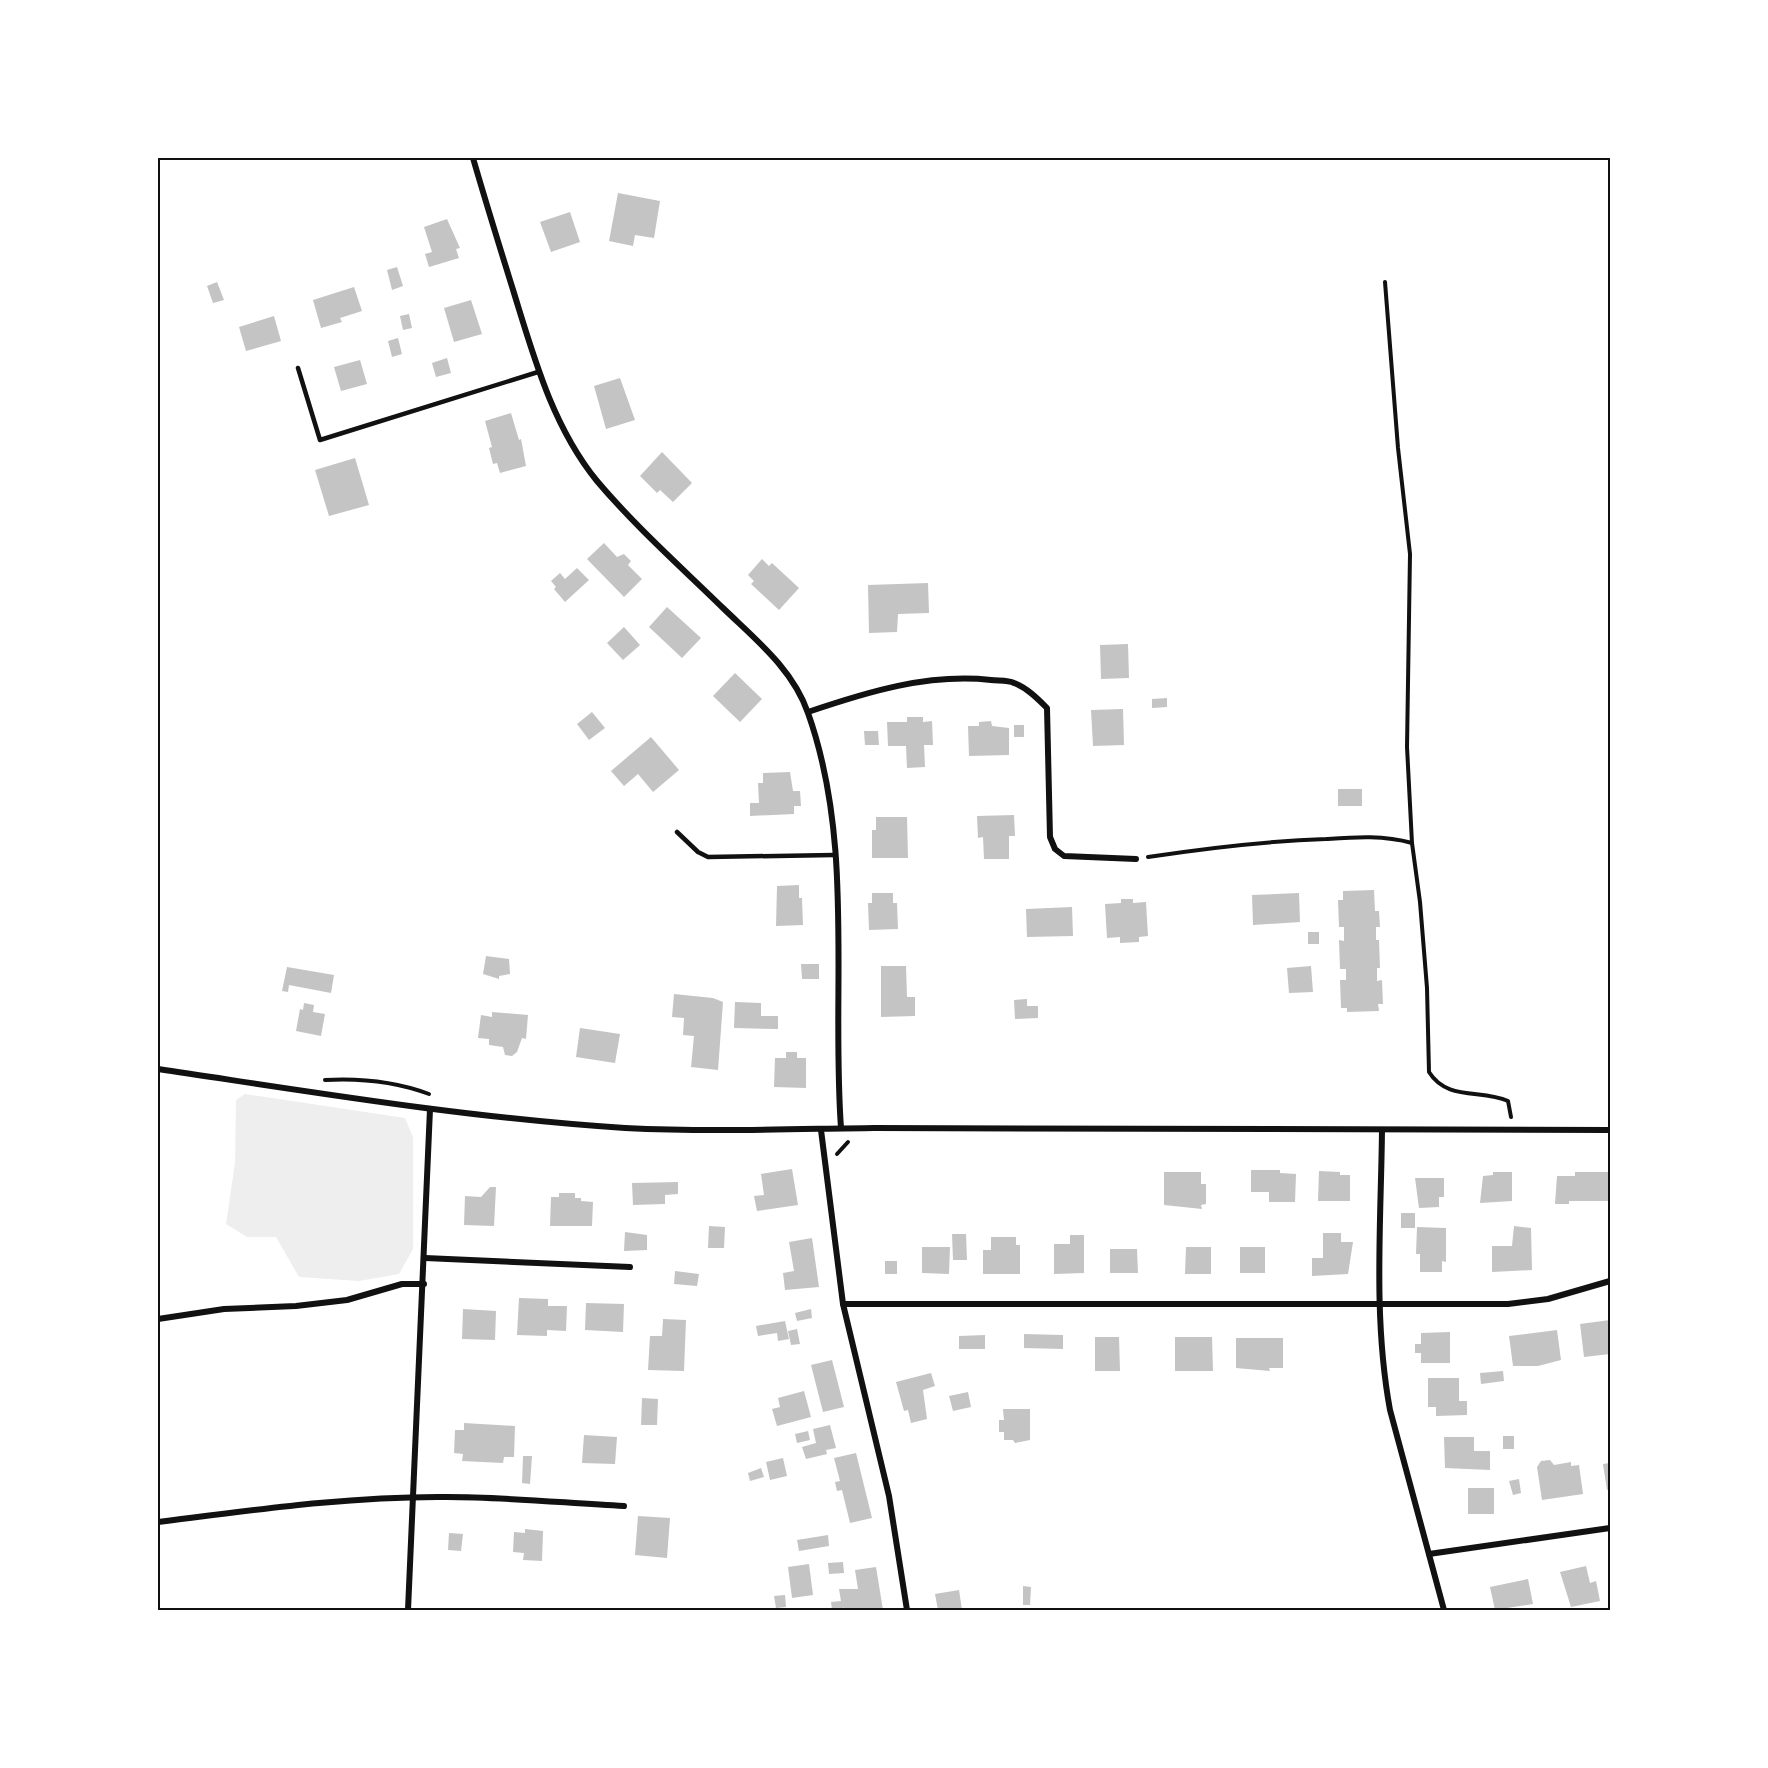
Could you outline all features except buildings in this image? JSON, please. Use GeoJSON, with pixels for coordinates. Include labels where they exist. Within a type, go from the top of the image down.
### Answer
{"type":"FeatureCollection","features":[{"type":"Feature","properties":{"kind":"street"},"geometry":{"type":"LineString","coordinates":[[473,158],[538,372],[560,422],[579,456],[597,481],[773,656],[796,687],[808,712],[830,803],[839,961],[841,1128]]}},
{"type":"Feature","properties":{"kind":"street"},"geometry":{"type":"LineString","coordinates":[[808,712],[861,694],[913,683],[977,678],[1013,682],[1031,693],[1047,708],[1050,837],[1055,849],[1064,856],[1136,859]]}},
{"type":"Feature","properties":{"kind":"street"},"geometry":{"type":"LineString","coordinates":[[158,1070],[430,1109],[625,1128],[1611,1130]]}},
{"type":"Feature","properties":{"kind":"street"},"geometry":{"type":"LineString","coordinates":[[408,1611],[430,1109]]}},
{"type":"Feature","properties":{"kind":"street"},"geometry":{"type":"LineString","coordinates":[[821,1130],[843,1304],[888,1496],[907,1611]]}},
{"type":"Feature","properties":{"kind":"street"},"geometry":{"type":"LineString","coordinates":[[1382,1130],[1380,1304],[1384,1379],[1390,1410],[1444,1611]]}},
{"type":"Feature","properties":{"kind":"street"},"geometry":{"type":"LineString","coordinates":[[425,1258],[630,1267]]}},
{"type":"Feature","properties":{"kind":"street"},"geometry":{"type":"LineString","coordinates":[[843,1304],[1530,1303],[1611,1281]]}},
{"type":"Feature","properties":{"kind":"street"},"geometry":{"type":"LineString","coordinates":[[158,1319],[224,1309],[296,1306],[347,1300],[402,1284],[424,1284]]}},
{"type":"Feature","properties":{"kind":"street"},"geometry":{"type":"LineString","coordinates":[[158,1522],[306,1504],[414,1498],[446,1497],[624,1506]]}},
{"type":"Feature","properties":{"kind":"street"},"geometry":{"type":"LineString","coordinates":[[1429,1554],[1611,1528]]}},
{"type":"Feature","properties":{"kind":"lane"},"geometry":{"type":"LineString","coordinates":[[298,368],[320,440],[538,372]]}},
{"type":"Feature","properties":{"kind":"lane"},"geometry":{"type":"LineString","coordinates":[[677,832],[698,852],[708,857],[834,855]]}},
{"type":"Feature","properties":{"kind":"path"},"geometry":{"type":"LineString","coordinates":[[1385,282],[1398,448],[1410,554],[1407,747],[1412,843],[1420,902],[1429,1072],[1435,1082],[1451,1090],[1508,1101],[1510,1130]]}},
{"type":"Feature","properties":{"kind":"path"},"geometry":{"type":"LineString","coordinates":[[1136,859],[1214,847],[1299,840],[1388,836],[1412,843]]}},
{"type":"Feature","properties":{"kind":"path"},"geometry":{"type":"LineString","coordinates":[[320,1080],[359,1078],[392,1083],[440,1096]]}},
{"type":"Feature","properties":{"kind":"path"},"geometry":{"type":"LineString","coordinates":[[826,1167],[837,1165],[838,1152],[852,1140]]}},
{"type":"Feature","properties":{"kind":"shaded area"},"geometry":{"type":"Polygon","coordinates":[[[245,1094],[405,1118],[413,1137],[413,1249],[399,1274],[359,1281],[299,1277],[276,1237],[247,1237],[226,1224],[235,1163],[236,1100],[245,1094]]]}}]}
